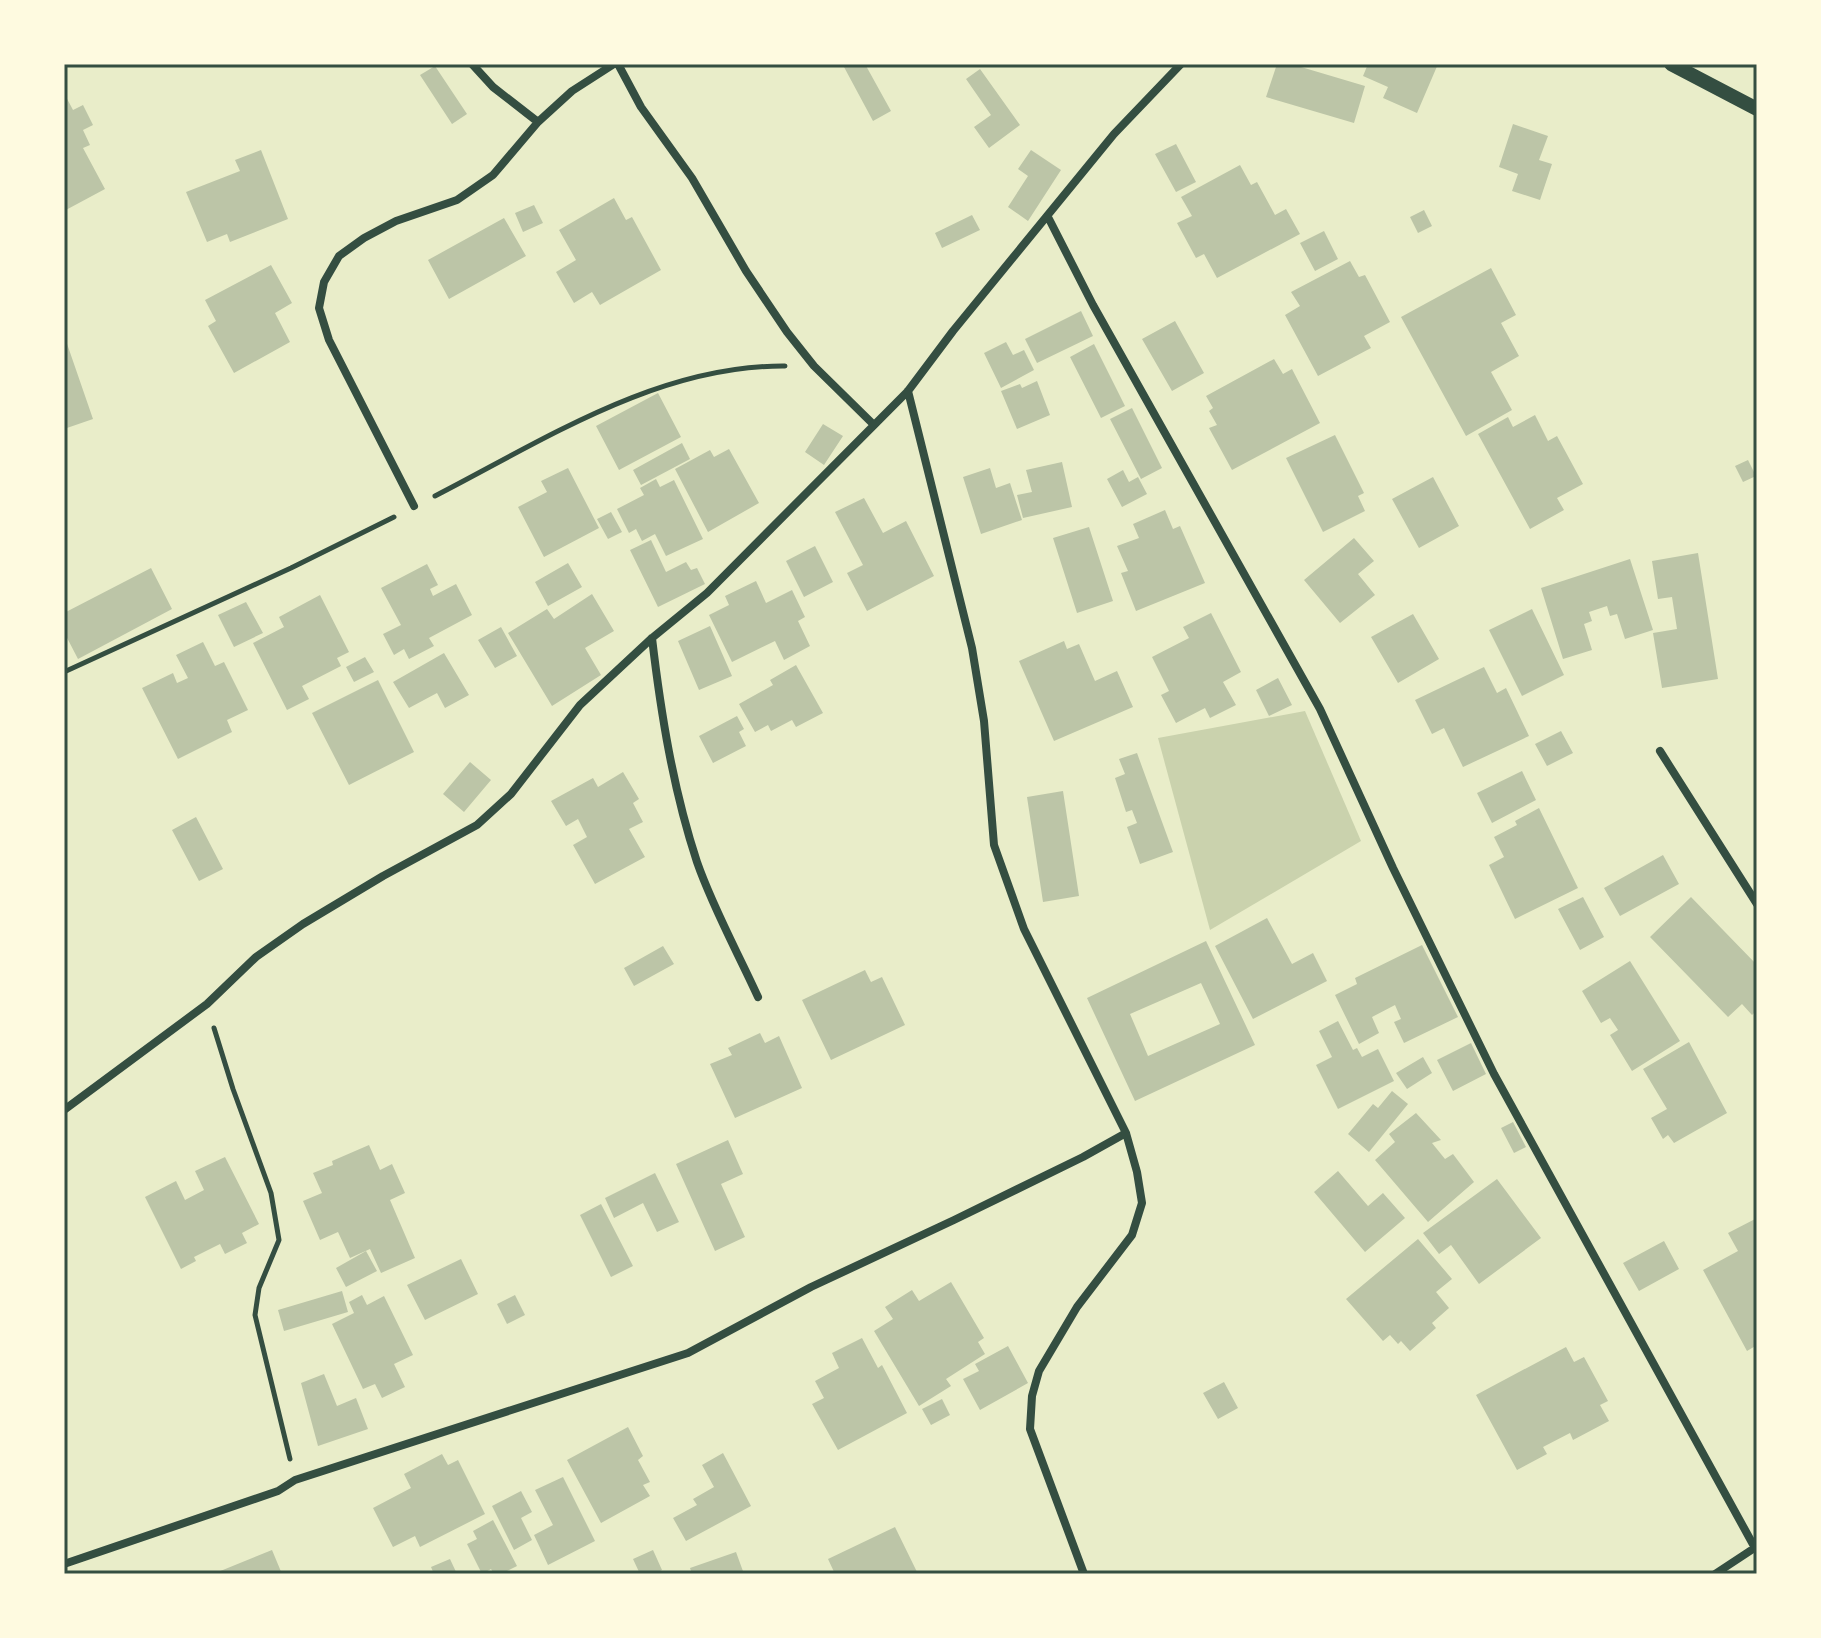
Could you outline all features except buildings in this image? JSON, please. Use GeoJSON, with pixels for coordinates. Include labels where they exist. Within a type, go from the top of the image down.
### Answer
{"type":"FeatureCollection","features":[{"type":"Feature","properties":{"kind":"street"},"geometry":{"type":"LineString","coordinates":[[472,64],[493,87],[538,122]]}},
{"type":"Feature","properties":{"kind":"street"},"geometry":{"type":"LineString","coordinates":[[414,506],[329,340],[319,308],[324,282],[339,256],[364,238],[396,221],[457,200],[493,175],[538,122],[572,91],[616,64],[641,107],[692,178],[746,271],[787,332],[814,366],[874,425]]}},
{"type":"Feature","properties":{"kind":"street"},"geometry":{"type":"LineString","coordinates":[[64,1110],[207,1004],[256,957],[303,924],[383,876],[477,825],[511,794],[580,705],[652,638],[707,593],[908,391],[953,331],[1114,134],[1181,64]]}},
{"type":"Feature","properties":{"kind":"street"},"geometry":{"type":"LineString","coordinates":[[1671,64],[1757,109]]}},
{"type":"Feature","properties":{"kind":"street"},"geometry":{"type":"LineString","coordinates":[[1048,217],[1093,305],[1320,709],[1393,868],[1494,1074],[1756,1547],[1715,1574]]}},
{"type":"Feature","properties":{"kind":"street"},"geometry":{"type":"LineString","coordinates":[[908,391],[972,648],[984,721],[994,845],[1024,929],[1126,1133],[1142,1203],[1132,1235],[1077,1307],[1039,1371],[1032,1396],[1030,1429],[1084,1574]]}},
{"type":"Feature","properties":{"kind":"street"},"geometry":{"type":"LineString","coordinates":[[652,638],[672,768],[698,863],[758,997]]}},
{"type":"Feature","properties":{"kind":"street"},"geometry":{"type":"LineString","coordinates":[[1660,751],[1757,904]]}},
{"type":"Feature","properties":{"kind":"street"},"geometry":{"type":"LineString","coordinates":[[64,1564],[278,1491],[295,1480],[688,1353],[811,1287],[983,1206],[1126,1133]]}},
{"type":"Feature","properties":{"kind":"path"},"geometry":{"type":"LineString","coordinates":[[207,1004],[233,1089],[271,1193],[279,1240],[259,1288],[255,1315],[295,1480]]}},
{"type":"Feature","properties":{"kind":"green space"},"geometry":{"type":"Polygon","coordinates":[[[1305,711],[1361,841],[1210,930],[1158,738],[1305,711]]]}}]}
